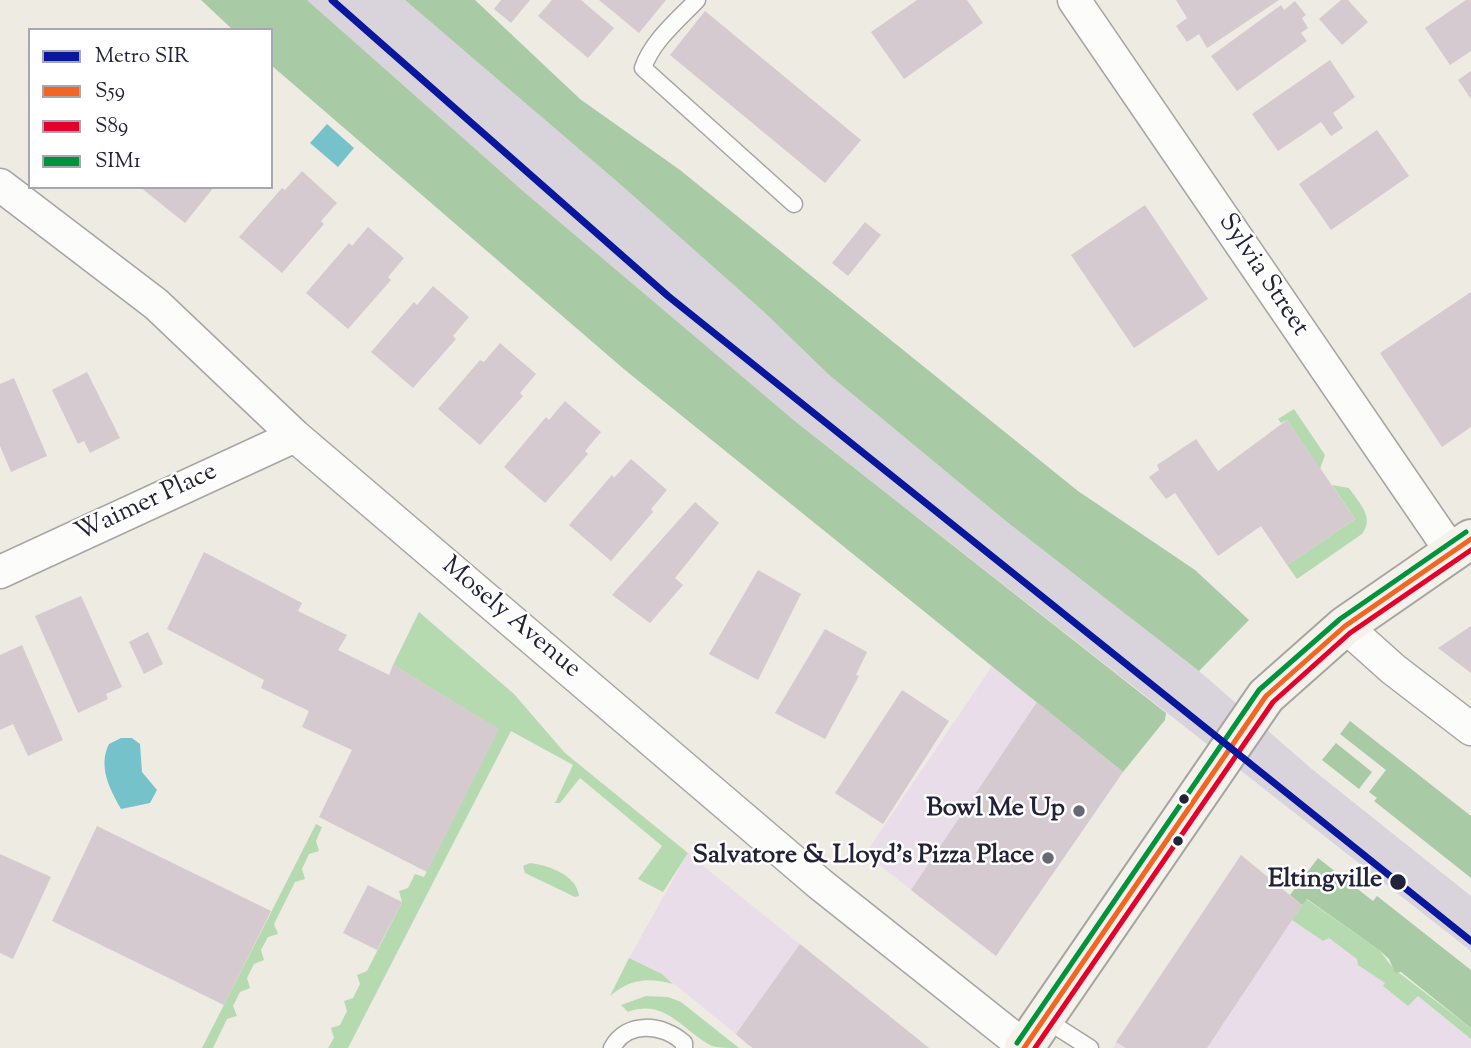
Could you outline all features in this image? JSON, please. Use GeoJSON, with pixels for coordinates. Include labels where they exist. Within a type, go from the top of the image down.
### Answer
{"type":"FeatureCollection","features":[{"type":"Feature","properties":{"kind":"main road"},"geometry":{"type":"LineString","coordinates":[[1031,1038],[1266,696],[1345,626],[1461,545]]}},
{"type":"Feature","properties":{"kind":"street","name":"Sylvia Street"},"geometry":{"type":"LineString","coordinates":[[1074,0],[1461,545]]}},
{"type":"Feature","properties":{"kind":"street","name":"Mosely Avenue"},"geometry":{"type":"LineString","coordinates":[[0,185],[156,304],[295,436],[820,884],[1031,1038]]}},
{"type":"Feature","properties":{"kind":"street","name":"Waimer Place"},"geometry":{"type":"LineString","coordinates":[[0,572],[295,436]]}},
{"type":"Feature","properties":{"kind":"street"},"geometry":{"type":"LineString","coordinates":[[1345,626],[1393,669],[1471,729]]}},
{"type":"Feature","properties":{"kind":"lane"},"geometry":{"type":"LineString","coordinates":[[697,0],[658,41],[647,56],[643,68],[794,204]]}},
{"type":"Feature","properties":{"kind":"lane"},"geometry":{"type":"LineString","coordinates":[[612,1048],[622,1036],[646,1028],[666,1030],[686,1047]]}},
{"type":"Feature","properties":{"kind":"lane"},"geometry":{"type":"LineString","coordinates":[[1031,1038],[1090,1048]]}},
{"type":"Feature","properties":{"kind":"shaded area"},"geometry":{"type":"Polygon","coordinates":[[[307,0],[405,0],[621,185],[764,312],[828,374],[1007,522],[1199,671],[1313,770],[1471,896],[1471,951],[796,422],[523,191],[307,0]]]}},
{"type":"Feature","properties":{"kind":"shaded area"},"geometry":{"type":"Polygon","coordinates":[[[992,666],[1123,772],[996,956],[865,854],[992,666]]]}},
{"type":"Feature","properties":{"kind":"shaded area"},"geometry":{"type":"Polygon","coordinates":[[[688,853],[929,1048],[753,1048],[662,974],[629,958],[688,853]]]}},
{"type":"Feature","properties":{"kind":"shaded area"},"geometry":{"type":"Polygon","coordinates":[[[1302,905],[1471,1028],[1471,1048],[1113,1048],[1116,1042],[1302,905]]]}},
{"type":"Feature","properties":{"kind":"green space"},"geometry":{"type":"Polygon","coordinates":[[[201,0],[307,0],[523,191],[796,422],[1166,713],[1165,720],[1123,772],[625,370],[273,67],[273,28],[231,28],[201,0]]]}},
{"type":"Feature","properties":{"kind":"green space"},"geometry":{"type":"Polygon","coordinates":[[[405,0],[475,0],[580,99],[680,170],[1078,491],[1195,570],[1249,620],[1199,671],[1007,522],[828,374],[764,312],[621,185],[405,0]]]}},
{"type":"Feature","properties":{"kind":"green space"},"geometry":{"type":"Polygon","coordinates":[[[1294,409],[1325,455],[1320,469],[1287,420],[1281,423],[1278,419],[1294,409]]]}},
{"type":"Feature","properties":{"kind":"green space"},"geometry":{"type":"Polygon","coordinates":[[[1332,485],[1349,488],[1364,510],[1366,528],[1362,534],[1297,579],[1287,565],[1355,519],[1332,485]]]}},
{"type":"Feature","properties":{"kind":"green space"},"geometry":{"type":"Polygon","coordinates":[[[419,612],[514,694],[565,753],[688,853],[663,892],[638,879],[662,846],[580,778],[560,803],[555,803],[573,765],[511,731],[348,1048],[328,1048],[334,1038],[331,1028],[340,1025],[347,1011],[344,1001],[353,998],[360,984],[357,975],[367,971],[402,902],[399,891],[408,888],[415,874],[424,877],[498,729],[393,665],[419,612]]]}},
{"type":"Feature","properties":{"kind":"green space"},"geometry":{"type":"Polygon","coordinates":[[[1350,721],[1471,816],[1471,878],[1374,801],[1377,798],[1369,792],[1386,770],[1340,734],[1350,721]]]}},
{"type":"Feature","properties":{"kind":"green space"},"geometry":{"type":"Polygon","coordinates":[[[1336,743],[1372,772],[1359,789],[1322,760],[1336,743]]]}},
{"type":"Feature","properties":{"kind":"green space"},"geometry":{"type":"Polygon","coordinates":[[[316,824],[322,827],[316,841],[319,851],[309,854],[302,869],[305,879],[295,882],[274,924],[278,934],[268,937],[261,950],[264,960],[254,964],[247,978],[250,988],[240,992],[233,1006],[237,1016],[227,1019],[213,1048],[202,1048],[316,824]]]}},
{"type":"Feature","properties":{"kind":"green space"},"geometry":{"type":"Polygon","coordinates":[[[1318,858],[1373,901],[1377,896],[1471,970],[1471,1028],[1401,972],[1395,973],[1389,959],[1379,950],[1307,899],[1302,905],[1290,895],[1318,858]]]}},
{"type":"Feature","properties":{"kind":"green space"},"geometry":{"type":"Polygon","coordinates":[[[530,863],[560,872],[573,882],[579,896],[575,897],[525,873],[523,866],[530,863]]]}},
{"type":"Feature","properties":{"kind":"green space"},"geometry":{"type":"Polygon","coordinates":[[[1306,899],[1379,950],[1394,969],[1471,1028],[1471,1039],[1418,996],[1408,1006],[1383,986],[1385,983],[1358,965],[1357,959],[1329,938],[1323,941],[1292,920],[1306,899]]]}},
{"type":"Feature","properties":{"kind":"green space"},"geometry":{"type":"Polygon","coordinates":[[[629,958],[662,974],[673,984],[640,981],[624,986],[610,996],[629,958]]]}},
{"type":"Feature","properties":{"kind":"green space"},"geometry":{"type":"Polygon","coordinates":[[[646,996],[668,997],[681,1002],[739,1048],[712,1046],[663,1013],[653,1009],[628,1012],[621,1005],[646,996]]]}},
{"type":"Feature","properties":{"kind":"water"},"geometry":{"type":"Polygon","coordinates":[[[327,124],[354,148],[338,167],[310,143],[327,124]]]}},
{"type":"Feature","properties":{"kind":"water"},"geometry":{"type":"Polygon","coordinates":[[[121,738],[132,738],[140,744],[142,772],[157,790],[150,803],[121,809],[113,793],[106,777],[106,752],[109,744],[121,738]]]}},
{"type":"Feature","properties":{"kind":"building"},"geometry":{"type":"Polygon","coordinates":[[[501,0],[530,0],[511,23],[494,9],[501,0]]]}},
{"type":"Feature","properties":{"kind":"building"},"geometry":{"type":"Polygon","coordinates":[[[552,0],[581,0],[614,28],[588,58],[538,16],[552,0]]]}},
{"type":"Feature","properties":{"kind":"building"},"geometry":{"type":"Polygon","coordinates":[[[599,0],[666,0],[639,33],[599,0]]]}},
{"type":"Feature","properties":{"kind":"building"},"geometry":{"type":"Polygon","coordinates":[[[917,0],[967,0],[983,23],[904,79],[871,32],[917,0]]]}},
{"type":"Feature","properties":{"kind":"building"},"geometry":{"type":"Polygon","coordinates":[[[1176,0],[1279,0],[1207,48],[1199,34],[1187,42],[1176,26],[1187,18],[1176,0]]]}},
{"type":"Feature","properties":{"kind":"building"},"geometry":{"type":"Polygon","coordinates":[[[1341,0],[1348,0],[1368,22],[1342,45],[1319,19],[1341,0]]]}},
{"type":"Feature","properties":{"kind":"building"},"geometry":{"type":"Polygon","coordinates":[[[1466,0],[1471,0],[1471,51],[1450,65],[1425,28],[1466,0]]]}},
{"type":"Feature","properties":{"kind":"building"},"geometry":{"type":"Polygon","coordinates":[[[1295,1],[1306,15],[1302,18],[1308,28],[1301,33],[1307,41],[1237,91],[1211,56],[1281,5],[1284,10],[1295,1]]]}},
{"type":"Feature","properties":{"kind":"building"},"geometry":{"type":"Polygon","coordinates":[[[705,11],[861,140],[825,183],[670,55],[705,11]]]}},
{"type":"Feature","properties":{"kind":"building"},"geometry":{"type":"Polygon","coordinates":[[[1330,60],[1355,97],[1333,113],[1343,128],[1331,136],[1321,122],[1278,151],[1252,114],[1330,60]]]}},
{"type":"Feature","properties":{"kind":"building"},"geometry":{"type":"Polygon","coordinates":[[[1471,71],[1471,99],[1458,80],[1471,71]]]}},
{"type":"Feature","properties":{"kind":"building"},"geometry":{"type":"Polygon","coordinates":[[[1377,130],[1409,176],[1331,230],[1299,184],[1377,130]]]}},
{"type":"Feature","properties":{"kind":"building"},"geometry":{"type":"Polygon","coordinates":[[[302,171],[337,203],[321,221],[324,224],[282,273],[239,237],[282,188],[285,190],[302,171]]]}},
{"type":"Feature","properties":{"kind":"building"},"geometry":{"type":"Polygon","coordinates":[[[142,189],[212,189],[185,223],[142,189]]]}},
{"type":"Feature","properties":{"kind":"building"},"geometry":{"type":"Polygon","coordinates":[[[1145,205],[1208,299],[1134,348],[1071,255],[1145,205]]]}},
{"type":"Feature","properties":{"kind":"building"},"geometry":{"type":"Polygon","coordinates":[[[865,222],[881,235],[848,276],[832,263],[865,222]]]}},
{"type":"Feature","properties":{"kind":"building"},"geometry":{"type":"Polygon","coordinates":[[[368,227],[404,258],[388,277],[391,280],[348,329],[306,293],[349,243],[352,246],[368,227]]]}},
{"type":"Feature","properties":{"kind":"building"},"geometry":{"type":"Polygon","coordinates":[[[433,286],[469,317],[453,336],[456,339],[413,388],[371,352],[414,302],[417,305],[433,286]]]}},
{"type":"Feature","properties":{"kind":"building"},"geometry":{"type":"Polygon","coordinates":[[[1471,292],[1471,427],[1442,447],[1380,353],[1471,292]]]}},
{"type":"Feature","properties":{"kind":"building"},"geometry":{"type":"Polygon","coordinates":[[[500,343],[536,374],[520,393],[523,396],[480,445],[438,409],[480,360],[484,362],[500,343]]]}},
{"type":"Feature","properties":{"kind":"building"},"geometry":{"type":"Polygon","coordinates":[[[87,372],[120,438],[90,453],[84,441],[78,444],[52,390],[87,372]]]}},
{"type":"Feature","properties":{"kind":"building"},"geometry":{"type":"Polygon","coordinates":[[[14,378],[47,456],[11,472],[0,446],[0,384],[14,378]]]}},
{"type":"Feature","properties":{"kind":"building"},"geometry":{"type":"Polygon","coordinates":[[[565,401],[601,432],[585,451],[588,454],[545,503],[504,467],[546,417],[549,420],[565,401]]]}},
{"type":"Feature","properties":{"kind":"building"},"geometry":{"type":"Polygon","coordinates":[[[1287,420],[1355,519],[1287,565],[1261,526],[1218,556],[1175,493],[1166,499],[1149,477],[1159,470],[1157,465],[1196,439],[1218,471],[1287,420]]]}},
{"type":"Feature","properties":{"kind":"building"},"geometry":{"type":"Polygon","coordinates":[[[631,459],[667,490],[651,509],[653,512],[611,561],[569,525],[612,475],[614,478],[631,459]]]}},
{"type":"Feature","properties":{"kind":"building"},"geometry":{"type":"Polygon","coordinates":[[[695,502],[719,523],[675,578],[683,585],[650,623],[612,595],[695,502]]]}},
{"type":"Feature","properties":{"kind":"building"},"geometry":{"type":"Polygon","coordinates":[[[204,552],[302,603],[298,611],[347,635],[338,650],[389,675],[393,665],[499,729],[427,872],[319,817],[352,750],[302,727],[309,711],[261,688],[264,680],[167,629],[204,552]]]}},
{"type":"Feature","properties":{"kind":"building"},"geometry":{"type":"Polygon","coordinates":[[[758,570],[801,594],[758,680],[709,654],[758,570]]]}},
{"type":"Feature","properties":{"kind":"building"},"geometry":{"type":"Polygon","coordinates":[[[81,596],[122,687],[106,694],[108,699],[78,713],[35,616],[81,596]]]}},
{"type":"Feature","properties":{"kind":"building"},"geometry":{"type":"Polygon","coordinates":[[[1471,626],[1471,673],[1438,648],[1471,626]]]}},
{"type":"Feature","properties":{"kind":"building"},"geometry":{"type":"Polygon","coordinates":[[[825,629],[867,652],[856,675],[859,676],[825,739],[775,713],[825,629]]]}},
{"type":"Feature","properties":{"kind":"building"},"geometry":{"type":"Polygon","coordinates":[[[148,632],[163,664],[144,674],[129,642],[148,632]]]}},
{"type":"Feature","properties":{"kind":"building"},"geometry":{"type":"Polygon","coordinates":[[[22,645],[63,740],[28,756],[13,724],[0,730],[0,655],[22,645]]]}},
{"type":"Feature","properties":{"kind":"building"},"geometry":{"type":"Polygon","coordinates":[[[902,690],[949,721],[883,824],[835,793],[902,690]]]}},
{"type":"Feature","properties":{"kind":"building"},"geometry":{"type":"Polygon","coordinates":[[[1037,702],[1123,772],[996,956],[911,890],[1037,702]]]}},
{"type":"Feature","properties":{"kind":"building"},"geometry":{"type":"Polygon","coordinates":[[[97,826],[271,911],[224,1005],[52,921],[97,826]]]}},
{"type":"Feature","properties":{"kind":"building"},"geometry":{"type":"Polygon","coordinates":[[[0,854],[51,877],[13,959],[0,953],[0,854]]]}},
{"type":"Feature","properties":{"kind":"building"},"geometry":{"type":"Polygon","coordinates":[[[1241,855],[1302,905],[1207,1048],[1126,1048],[1116,1042],[1241,855]]]}},
{"type":"Feature","properties":{"kind":"building"},"geometry":{"type":"Polygon","coordinates":[[[368,885],[402,902],[377,950],[343,933],[368,885]]]}},
{"type":"Feature","properties":{"kind":"building"},"geometry":{"type":"Polygon","coordinates":[[[800,944],[929,1048],[753,1048],[747,1044],[736,1034],[800,944]]]}},
{"type":"Feature","properties":{"kind":"metro line","name":"SIR"},"geometry":{"type":"LineString","coordinates":[[332,0],[668,296],[1471,941]]}},
{"type":"Feature","properties":{"kind":"transit line","name":"SIM1"},"geometry":{"type":"LineString","coordinates":[[1017,1043],[1259,690],[1340,619],[1466,532]]}},
{"type":"Feature","properties":{"kind":"transit line","name":"S59"},"geometry":{"type":"LineString","coordinates":[[1024,1048],[1266,696],[1345,626],[1471,539]]}},
{"type":"Feature","properties":{"kind":"transit line","name":"S89"},"geometry":{"type":"LineString","coordinates":[[1035,1048],[1273,702],[1350,633],[1471,550]]}},
{"type":"Feature","properties":{"kind":"place","name":"Bowl Me Up"},"geometry":{"type":"Point","coordinates":[1079,811]}},
{"type":"Feature","properties":{"kind":"place","name":"Salvatore & Lloyd's Pizza Place"},"geometry":{"type":"Point","coordinates":[1048,858]}},
{"type":"Feature","properties":{"kind":"place","name":"Eltingville"},"geometry":{"type":"Point","coordinates":[1398,882]}}]}
